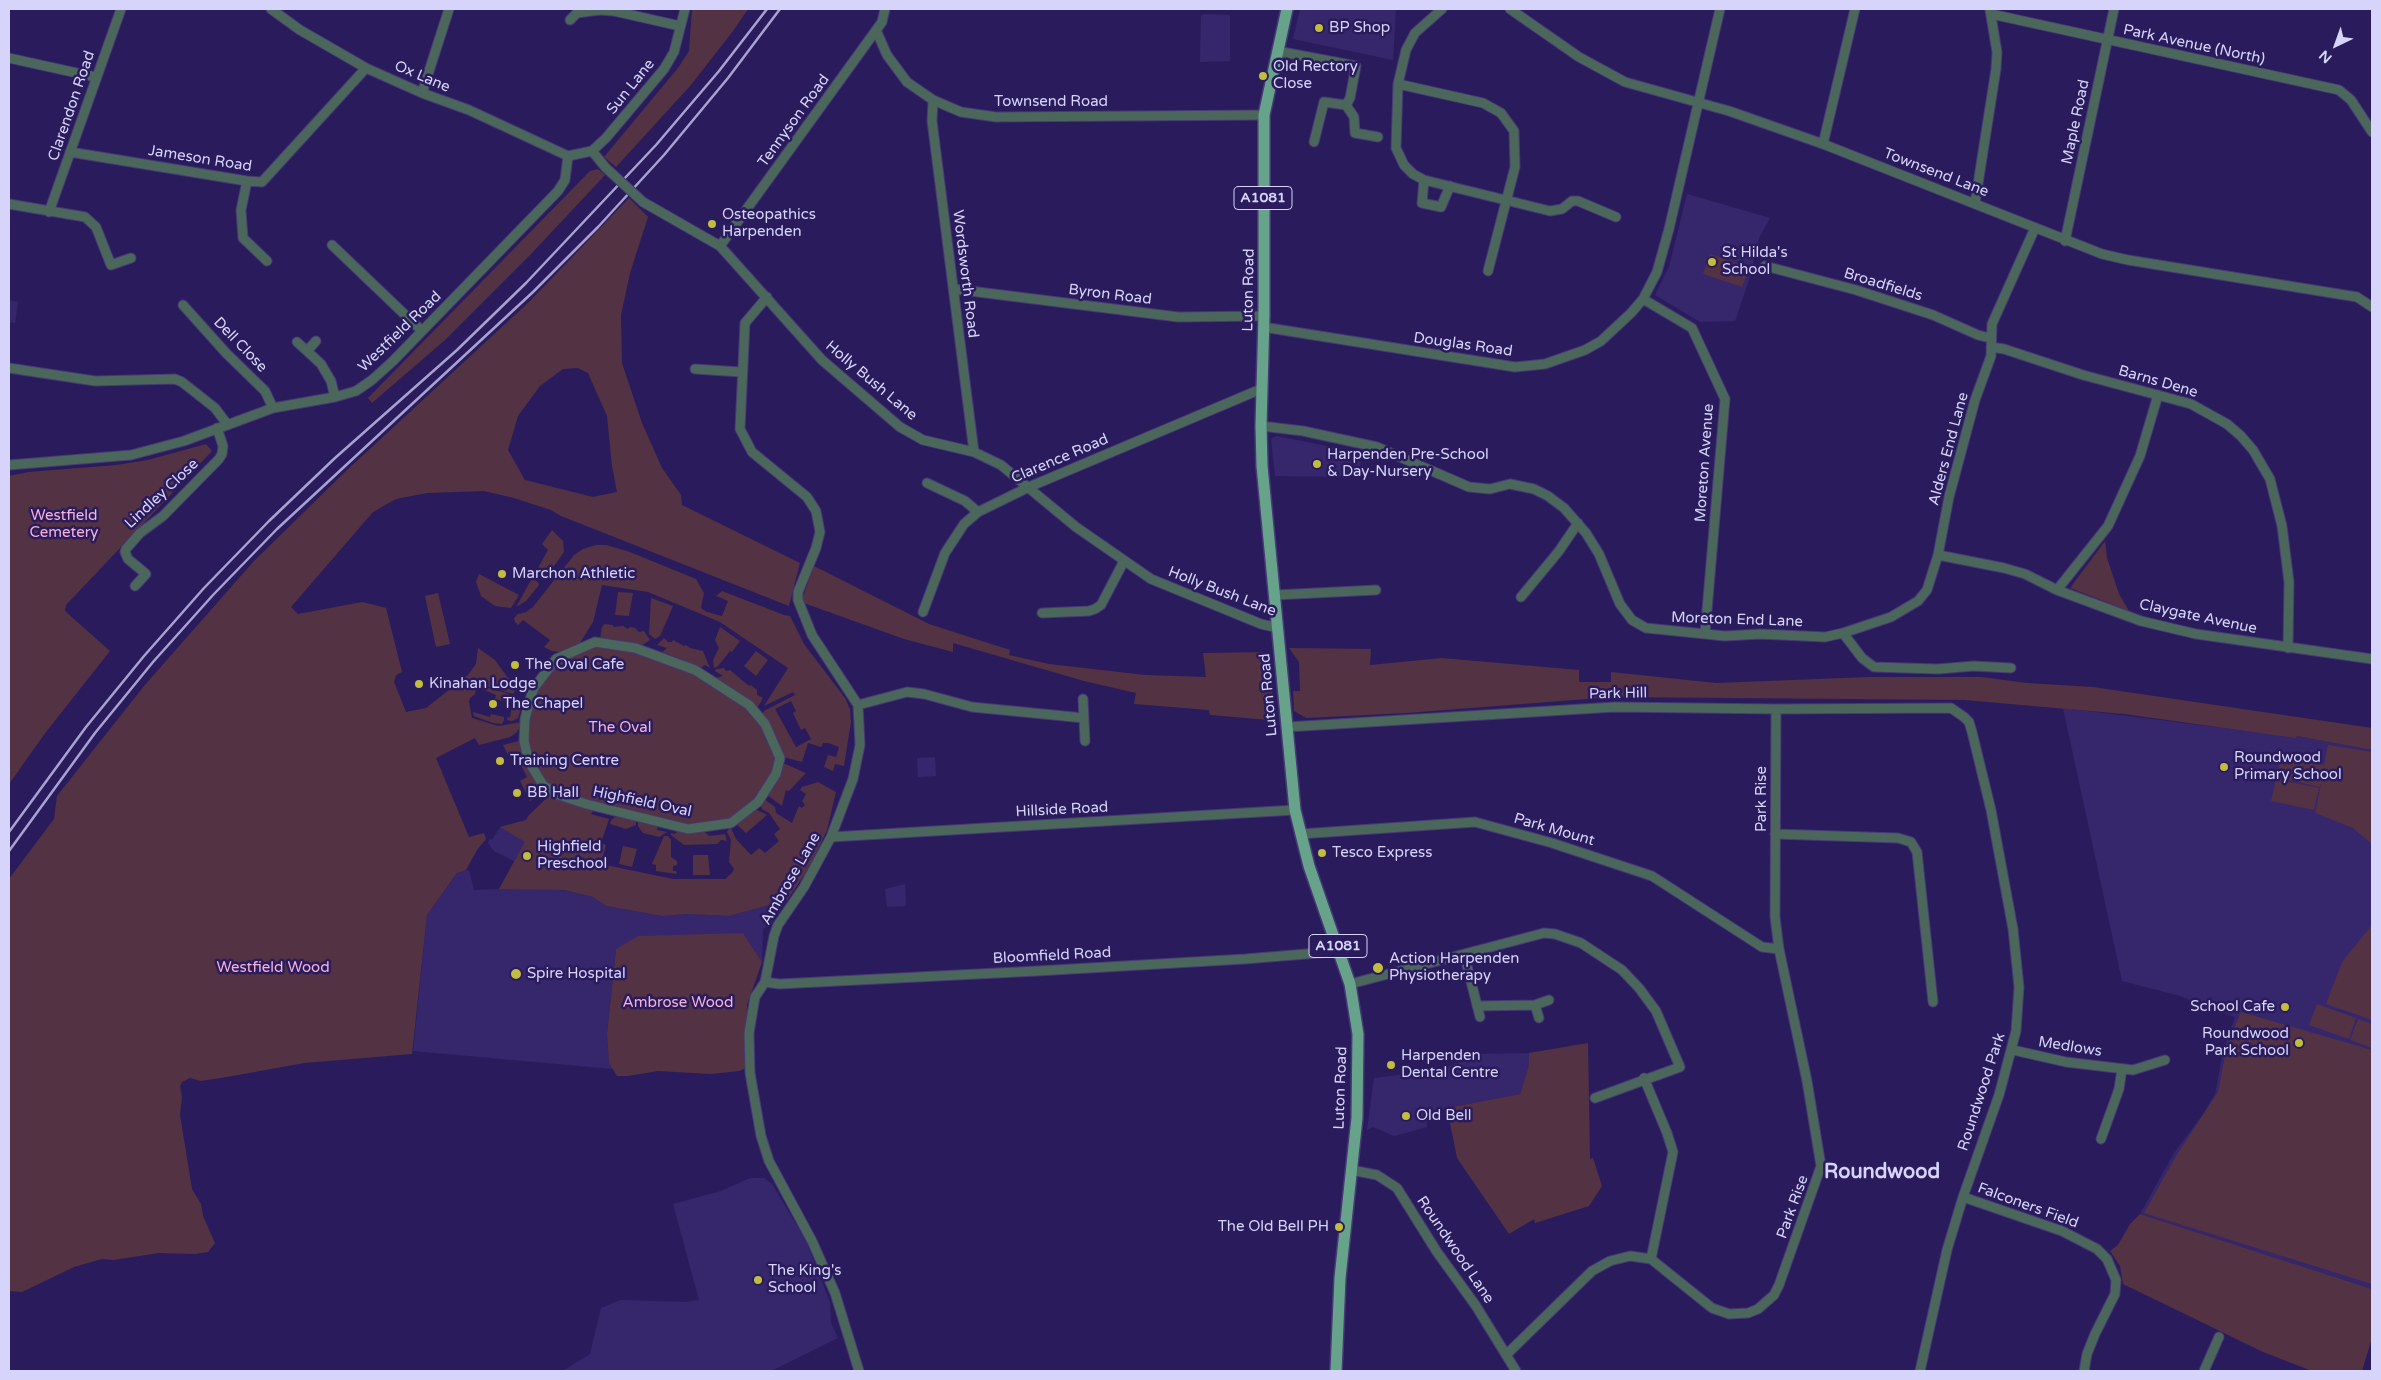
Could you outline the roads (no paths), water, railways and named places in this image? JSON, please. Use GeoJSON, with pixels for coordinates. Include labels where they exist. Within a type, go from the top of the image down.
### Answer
{"type":"FeatureCollection","features":[{"type":"Feature","properties":{"kind":"main road","name":"Luton Road"},"geometry":{"type":"LineString","coordinates":[[1287,9],[1264,115],[1262,466],[1295,810],[1311,873],[1350,984],[1358,1034],[1357,1118],[1340,1278],[1336,1371]]}},
{"type":"Feature","properties":{"kind":"street","name":"Clarendon Road"},"geometry":{"type":"LineString","coordinates":[[49,212],[95,77],[121,9]]}},
{"type":"Feature","properties":{"kind":"street","name":"Ox Lane"},"geometry":{"type":"LineString","coordinates":[[271,9],[300,30],[366,68],[422,93],[469,110],[568,156]]}},
{"type":"Feature","properties":{"kind":"street"},"geometry":{"type":"LineString","coordinates":[[422,93],[449,9]]}},
{"type":"Feature","properties":{"kind":"street","name":"Sun Lane"},"geometry":{"type":"LineString","coordinates":[[592,151],[606,138],[670,61],[684,9]]}},
{"type":"Feature","properties":{"kind":"street","name":"Tennyson Road"},"geometry":{"type":"LineString","coordinates":[[720,246],[882,22],[885,9]]}},
{"type":"Feature","properties":{"kind":"street"},"geometry":{"type":"LineString","coordinates":[[1442,9],[1415,33],[1409,42],[1398,84],[1396,148],[1404,165],[1412,174],[1424,180],[1556,211],[1572,201],[1578,201],[1616,217]]}},
{"type":"Feature","properties":{"kind":"street","name":"Townsend Lane"},"geometry":{"type":"LineString","coordinates":[[1510,9],[1579,57],[1609,74],[1638,87],[1698,103],[1823,144],[2102,254],[2128,260],[2357,297],[2372,307]]}},
{"type":"Feature","properties":{"kind":"street","name":"Douglas Road"},"geometry":{"type":"LineString","coordinates":[[1264,322],[1498,366],[1528,367],[1566,358],[1601,342],[1616,329],[1643,299],[1662,257],[1720,9]]}},
{"type":"Feature","properties":{"kind":"street"},"geometry":{"type":"LineString","coordinates":[[1823,144],[1855,9]]}},
{"type":"Feature","properties":{"kind":"street","name":"Maple Road"},"geometry":{"type":"LineString","coordinates":[[2065,240],[2114,9]]}},
{"type":"Feature","properties":{"kind":"street"},"geometry":{"type":"LineString","coordinates":[[570,20],[577,13],[599,10],[614,11],[680,26]]}},
{"type":"Feature","properties":{"kind":"street"},"geometry":{"type":"LineString","coordinates":[[1975,203],[1996,69],[1997,52],[1991,11]]}},
{"type":"Feature","properties":{"kind":"street","name":"Park Avenue (North)"},"geometry":{"type":"LineString","coordinates":[[1991,11],[2107,40],[2339,90],[2351,100],[2372,132]]}},
{"type":"Feature","properties":{"kind":"street","name":"Townsend Road"},"geometry":{"type":"LineString","coordinates":[[876,30],[887,55],[900,74],[918,91],[960,112],[996,116],[1264,115]]}},
{"type":"Feature","properties":{"kind":"street"},"geometry":{"type":"LineString","coordinates":[[1277,51],[1356,66],[1350,98],[1346,105]]}},
{"type":"Feature","properties":{"kind":"street"},"geometry":{"type":"LineString","coordinates":[[9,58],[95,77]]}},
{"type":"Feature","properties":{"kind":"street","name":"Jameson Road"},"geometry":{"type":"LineString","coordinates":[[70,152],[258,183],[266,179],[366,68]]}},
{"type":"Feature","properties":{"kind":"street"},"geometry":{"type":"LineString","coordinates":[[1398,84],[1483,103],[1501,113],[1509,122],[1516,140],[1515,166],[1488,271]]}},
{"type":"Feature","properties":{"kind":"street","name":"Wordsworth Road"},"geometry":{"type":"LineString","coordinates":[[933,100],[932,121],[974,452]]}},
{"type":"Feature","properties":{"kind":"street"},"geometry":{"type":"LineString","coordinates":[[1314,142],[1324,102],[1346,105],[1354,117],[1354,133],[1378,137]]}},
{"type":"Feature","properties":{"kind":"street"},"geometry":{"type":"LineString","coordinates":[[568,156],[592,151]]}},
{"type":"Feature","properties":{"kind":"street","name":"Holly Bush Lane"},"geometry":{"type":"LineString","coordinates":[[592,151],[606,168],[643,202],[720,246],[822,360],[900,427],[923,440],[974,452],[1001,465],[1076,527],[1124,562],[1163,584],[1260,624],[1278,628]]}},
{"type":"Feature","properties":{"kind":"street","name":"Westfield Road"},"geometry":{"type":"LineString","coordinates":[[9,465],[131,455],[184,441],[273,408],[348,394],[364,386],[393,361],[558,190],[565,180],[568,156]]}},
{"type":"Feature","properties":{"kind":"street"},"geometry":{"type":"LineString","coordinates":[[1424,180],[1422,203],[1441,207],[1450,186]]}},
{"type":"Feature","properties":{"kind":"street"},"geometry":{"type":"LineString","coordinates":[[247,181],[241,210],[243,238],[267,261]]}},
{"type":"Feature","properties":{"kind":"street"},"geometry":{"type":"LineString","coordinates":[[9,204],[49,212],[79,215],[89,219],[96,227],[112,265],[131,258]]}},
{"type":"Feature","properties":{"kind":"street","name":"Alders End Lane"},"geometry":{"type":"LineString","coordinates":[[1843,633],[1891,617],[1918,601],[1927,590],[1938,555],[1949,497],[1975,400],[1991,356],[1992,324],[2035,228]]}},
{"type":"Feature","properties":{"kind":"street"},"geometry":{"type":"LineString","coordinates":[[332,245],[422,331]]}},
{"type":"Feature","properties":{"kind":"street","name":"Broadfields"},"geometry":{"type":"LineString","coordinates":[[1765,266],[1856,290],[1933,315],[1978,335],[1991,343]]}},
{"type":"Feature","properties":{"kind":"street","name":"Byron Road"},"geometry":{"type":"LineString","coordinates":[[954,289],[1178,317],[1264,322]]}},
{"type":"Feature","properties":{"kind":"street"},"geometry":{"type":"LineString","coordinates":[[767,297],[745,323],[739,424],[745,442],[757,457],[806,497],[816,511],[820,532],[816,548],[798,592],[802,615],[812,635],[858,704],[907,692],[924,694],[972,707],[1084,718]]}},
{"type":"Feature","properties":{"kind":"street","name":"Moreton Avenue"},"geometry":{"type":"LineString","coordinates":[[1643,299],[1692,328],[1724,399],[1705,634]]}},
{"type":"Feature","properties":{"kind":"street","name":"Dell Close"},"geometry":{"type":"LineString","coordinates":[[183,305],[237,364],[265,391],[273,408]]}},
{"type":"Feature","properties":{"kind":"street"},"geometry":{"type":"LineString","coordinates":[[307,351],[316,341]]}},
{"type":"Feature","properties":{"kind":"street"},"geometry":{"type":"LineString","coordinates":[[297,342],[321,364],[331,381],[335,397]]}},
{"type":"Feature","properties":{"kind":"street","name":"Barns Dene"},"geometry":{"type":"LineString","coordinates":[[1991,343],[2083,375],[2191,404],[2228,424],[2253,450],[2264,466],[2277,502],[2287,555],[2289,582],[2288,648]]}},
{"type":"Feature","properties":{"kind":"street"},"geometry":{"type":"LineString","coordinates":[[9,368],[102,381],[175,379],[182,382],[215,408],[227,424]]}},
{"type":"Feature","properties":{"kind":"street"},"geometry":{"type":"LineString","coordinates":[[696,369],[741,372]]}},
{"type":"Feature","properties":{"kind":"street","name":"Clarence Road"},"geometry":{"type":"LineString","coordinates":[[923,612],[945,553],[964,524],[978,512],[1029,487],[1261,389]]}},
{"type":"Feature","properties":{"kind":"street"},"geometry":{"type":"LineString","coordinates":[[2057,590],[2108,526],[2140,456],[2158,395]]}},
{"type":"Feature","properties":{"kind":"street","name":"Moreton End Lane"},"geometry":{"type":"LineString","coordinates":[[1261,426],[1304,431],[1377,446],[1470,487],[1490,489],[1510,484],[1534,489],[1564,508],[1578,523],[1599,554],[1620,604],[1632,620],[1655,631],[1725,636],[1760,634],[1825,637],[1843,633]]}},
{"type":"Feature","properties":{"kind":"street","name":"Lindley Close"},"geometry":{"type":"LineString","coordinates":[[135,586],[146,574],[128,559],[125,552],[126,549],[140,533],[163,516],[219,459],[223,446],[217,428]]}},
{"type":"Feature","properties":{"kind":"street"},"geometry":{"type":"LineString","coordinates":[[927,483],[965,501],[978,512]]}},
{"type":"Feature","properties":{"kind":"street"},"geometry":{"type":"LineString","coordinates":[[1521,597],[1578,523]]}},
{"type":"Feature","properties":{"kind":"street","name":"Claygate Avenue"},"geometry":{"type":"LineString","coordinates":[[1938,555],[2025,574],[2057,590],[2141,621],[2196,634],[2372,659]]}},
{"type":"Feature","properties":{"kind":"street"},"geometry":{"type":"LineString","coordinates":[[1042,613],[1089,612],[1095,609],[1101,605],[1124,562]]}},
{"type":"Feature","properties":{"kind":"street"},"geometry":{"type":"LineString","coordinates":[[1275,595],[1376,590]]}},
{"type":"Feature","properties":{"kind":"street"},"geometry":{"type":"LineString","coordinates":[[1843,633],[1862,658],[1874,667],[1938,669],[1974,666],[2012,668]]}},
{"type":"Feature","properties":{"kind":"street","name":"Highfield Oval"},"geometry":{"type":"LineString","coordinates":[[595,642],[635,648],[695,670],[749,705],[765,724],[780,758],[776,774],[758,802],[731,823],[709,827],[688,829],[586,804],[552,791],[543,785],[529,762],[524,732],[525,719],[534,688],[556,659],[595,642]]}},
{"type":"Feature","properties":{"kind":"street"},"geometry":{"type":"LineString","coordinates":[[1082,699],[1085,740]]}},
{"type":"Feature","properties":{"kind":"street","name":"Ambrose Lane"},"geometry":{"type":"LineString","coordinates":[[858,704],[860,745],[853,779],[831,837],[804,887],[778,925],[765,982],[755,997],[750,1033],[750,1073],[761,1136],[769,1161],[812,1241],[835,1293],[859,1371]]}},
{"type":"Feature","properties":{"kind":"street","name":"Park Hill"},"geometry":{"type":"LineString","coordinates":[[1287,727],[1615,707],[1776,709],[1950,708]]}},
{"type":"Feature","properties":{"kind":"street","name":"Roundwood Park"},"geometry":{"type":"LineString","coordinates":[[1920,1371],[1947,1250],[2013,1050],[2019,987],[2013,929],[2002,862],[1972,732],[1969,722],[1950,708]]}},
{"type":"Feature","properties":{"kind":"street","name":"Park Rise"},"geometry":{"type":"LineString","coordinates":[[1651,1259],[1712,1308],[1729,1314],[1748,1313],[1758,1309],[1774,1295],[1779,1285],[1821,1166],[1807,1081],[1778,949],[1775,917],[1776,709]]}},
{"type":"Feature","properties":{"kind":"street","name":"Hillside Road"},"geometry":{"type":"LineString","coordinates":[[831,837],[1295,810]]}},
{"type":"Feature","properties":{"kind":"street","name":"Park Mount"},"geometry":{"type":"LineString","coordinates":[[1300,834],[1475,822],[1571,849],[1652,876],[1762,947],[1778,949]]}},
{"type":"Feature","properties":{"kind":"street"},"geometry":{"type":"LineString","coordinates":[[1775,834],[1898,838],[1911,842],[1917,852],[1933,1002]]}},
{"type":"Feature","properties":{"kind":"street"},"geometry":{"type":"LineString","coordinates":[[1350,984],[1544,934],[1572,939],[1597,952],[1622,970],[1645,996],[1663,1026],[1680,1067],[1644,1078],[1595,1098]]}},
{"type":"Feature","properties":{"kind":"street","name":"Bloomfield Road"},"geometry":{"type":"LineString","coordinates":[[765,982],[779,984],[1037,971],[1255,958],[1339,950]]}},
{"type":"Feature","properties":{"kind":"street"},"geometry":{"type":"LineString","coordinates":[[1464,954],[1480,1017]]}},
{"type":"Feature","properties":{"kind":"street"},"geometry":{"type":"LineString","coordinates":[[1477,1006],[1535,1005],[1549,1000]]}},
{"type":"Feature","properties":{"kind":"street"},"geometry":{"type":"LineString","coordinates":[[1535,1005],[1539,1018]]}},
{"type":"Feature","properties":{"kind":"street","name":"Medlows"},"geometry":{"type":"LineString","coordinates":[[2013,1050],[2066,1062],[2122,1069],[2143,1069],[2165,1060]]}},
{"type":"Feature","properties":{"kind":"street"},"geometry":{"type":"LineString","coordinates":[[2101,1139],[2119,1089],[2122,1069]]}},
{"type":"Feature","properties":{"kind":"street"},"geometry":{"type":"LineString","coordinates":[[1506,1355],[1592,1271],[1610,1261],[1630,1256],[1651,1259],[1673,1152],[1644,1078]]}},
{"type":"Feature","properties":{"kind":"street","name":"Roundwood Lane"},"geometry":{"type":"LineString","coordinates":[[1351,1170],[1377,1174],[1397,1188],[1437,1252],[1476,1306],[1516,1371]]}},
{"type":"Feature","properties":{"kind":"street","name":"Falconers Field"},"geometry":{"type":"LineString","coordinates":[[1963,1197],[2062,1231],[2097,1249],[2107,1259],[2116,1280],[2115,1294],[2095,1334],[2087,1354],[2084,1371]]}},
{"type":"Feature","properties":{"kind":"street"},"geometry":{"type":"LineString","coordinates":[[2204,1371],[2219,1337]]}},
{"type":"Feature","properties":{"kind":"railway"},"geometry":{"type":"LineString","coordinates":[[9,832],[86,727],[144,656],[204,588],[269,521],[335,458],[457,350],[526,283],[656,145],[719,71],[767,9]]}},
{"type":"Feature","properties":{"kind":"railway"},"geometry":{"type":"LineString","coordinates":[[9,851],[95,733],[153,662],[213,595],[277,529],[533,292],[598,227],[664,155],[728,78],[780,9]]}},
{"type":"Feature","properties":{"kind":"place","name":"BP Shop"},"geometry":{"type":"Point","coordinates":[1319,28]}},
{"type":"Feature","properties":{"kind":"place","name":"Old Rectory Close"},"geometry":{"type":"Point","coordinates":[1263,76]}},
{"type":"Feature","properties":{"kind":"place","name":"Osteopathics Harpenden"},"geometry":{"type":"Point","coordinates":[712,224]}},
{"type":"Feature","properties":{"kind":"place","name":"St Hilda's School"},"geometry":{"type":"Point","coordinates":[1712,262]}},
{"type":"Feature","properties":{"kind":"place","name":"Harpenden Pre-School & Day-Nursery"},"geometry":{"type":"Point","coordinates":[1317,464]}},
{"type":"Feature","properties":{"kind":"place","name":"Marchon Athletic"},"geometry":{"type":"Point","coordinates":[502,574]}},
{"type":"Feature","properties":{"kind":"place","name":"The Oval Cafe"},"geometry":{"type":"Point","coordinates":[515,665]}},
{"type":"Feature","properties":{"kind":"place","name":"Kinahan Lodge"},"geometry":{"type":"Point","coordinates":[419,684]}},
{"type":"Feature","properties":{"kind":"place","name":"The Chapel"},"geometry":{"type":"Point","coordinates":[493,704]}},
{"type":"Feature","properties":{"kind":"place","name":"Training Centre"},"geometry":{"type":"Point","coordinates":[500,761]}},
{"type":"Feature","properties":{"kind":"place","name":"Roundwood Primary School"},"geometry":{"type":"Point","coordinates":[2224,767]}},
{"type":"Feature","properties":{"kind":"place","name":"BB Hall"},"geometry":{"type":"Point","coordinates":[517,793]}},
{"type":"Feature","properties":{"kind":"place","name":"Tesco Express"},"geometry":{"type":"Point","coordinates":[1322,853]}},
{"type":"Feature","properties":{"kind":"place","name":"Highfield Preschool"},"geometry":{"type":"Point","coordinates":[527,856]}},
{"type":"Feature","properties":{"kind":"place","name":"Action Harpenden Physiotherapy"},"geometry":{"type":"Point","coordinates":[1378,968]}},
{"type":"Feature","properties":{"kind":"place","name":"Spire Hospital"},"geometry":{"type":"Point","coordinates":[516,974]}},
{"type":"Feature","properties":{"kind":"place","name":"School Cafe"},"geometry":{"type":"Point","coordinates":[2285,1007]}},
{"type":"Feature","properties":{"kind":"place","name":"Roundwood Park School"},"geometry":{"type":"Point","coordinates":[2299,1043]}},
{"type":"Feature","properties":{"kind":"place","name":"Harpenden Dental Centre"},"geometry":{"type":"Point","coordinates":[1391,1065]}},
{"type":"Feature","properties":{"kind":"place","name":"Old Bell"},"geometry":{"type":"Point","coordinates":[1406,1116]}},
{"type":"Feature","properties":{"kind":"place","name":"The Old Bell PH"},"geometry":{"type":"Point","coordinates":[1339,1227]}},
{"type":"Feature","properties":{"kind":"place","name":"The King's School"},"geometry":{"type":"Point","coordinates":[758,1280]}},
{"type":"Feature","properties":{"kind":"district","name":"Roundwood"},"geometry":{"type":"Point","coordinates":[1882,1173]}},
{"type":"Feature","properties":{"kind":"park label","name":"Westfield Cemetery"},"geometry":{"type":"Point","coordinates":[64,524]}},
{"type":"Feature","properties":{"kind":"park label","name":"The Oval"},"geometry":{"type":"Point","coordinates":[620,728]}},
{"type":"Feature","properties":{"kind":"park label","name":"Westfield Wood"},"geometry":{"type":"Point","coordinates":[273,968]}},
{"type":"Feature","properties":{"kind":"park label","name":"Ambrose Wood"},"geometry":{"type":"Point","coordinates":[678,1003]}}]}
